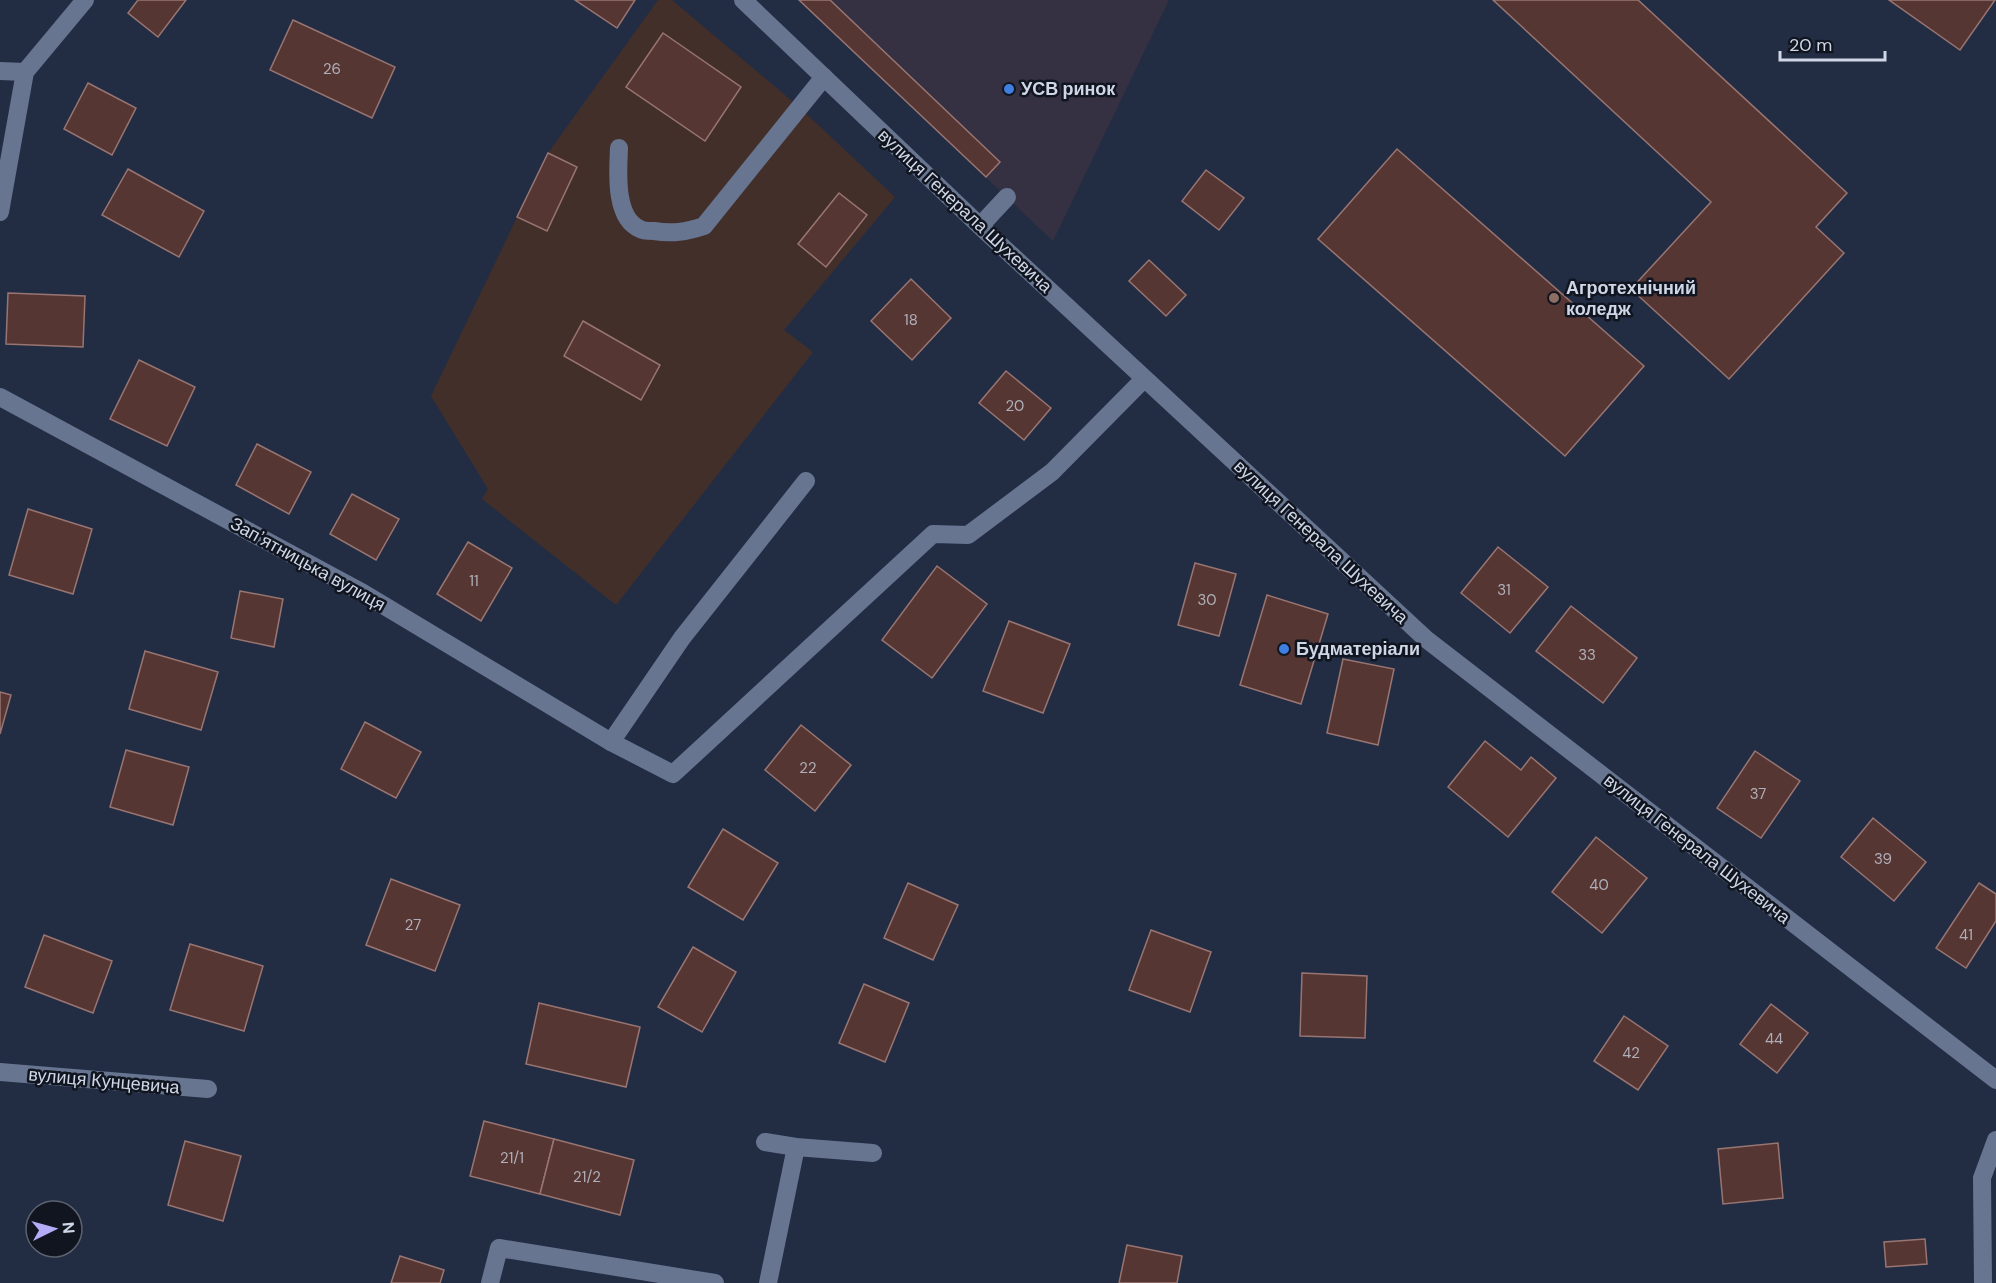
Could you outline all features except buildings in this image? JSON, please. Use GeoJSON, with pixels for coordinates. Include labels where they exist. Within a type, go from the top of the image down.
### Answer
{"type":"FeatureCollection","features":[{"type":"Feature","properties":{"kind":"street"},"geometry":{"type":"LineString","coordinates":[[0,212],[25,72],[85,0]]}},
{"type":"Feature","properties":{"kind":"street","name":"вулиця Генерала Шухевича"},"geometry":{"type":"LineString","coordinates":[[743,0],[980,226],[1426,639],[1996,1080]]}},
{"type":"Feature","properties":{"kind":"street"},"geometry":{"type":"LineString","coordinates":[[0,71],[25,72]]}},
{"type":"Feature","properties":{"kind":"street"},"geometry":{"type":"LineString","coordinates":[[619,148],[617,179],[624,215],[639,229],[667,233],[687,232],[704,226],[824,77]]}},
{"type":"Feature","properties":{"kind":"street"},"geometry":{"type":"LineString","coordinates":[[980,226],[1007,197]]}},
{"type":"Feature","properties":{"kind":"street","name":"Запʼятницька вулиця"},"geometry":{"type":"LineString","coordinates":[[0,397],[363,593],[611,742],[673,774],[933,534],[968,535],[1052,472],[1144,379]]}},
{"type":"Feature","properties":{"kind":"street"},"geometry":{"type":"LineString","coordinates":[[611,742],[682,638],[806,481]]}},
{"type":"Feature","properties":{"kind":"street","name":"вулиця Кунцевича"},"geometry":{"type":"LineString","coordinates":[[0,1072],[208,1089]]}},
{"type":"Feature","properties":{"kind":"street"},"geometry":{"type":"LineString","coordinates":[[1983,1283],[1982,1178],[1996,1140]]}},
{"type":"Feature","properties":{"kind":"street"},"geometry":{"type":"LineString","coordinates":[[765,1142],[796,1148],[873,1153]]}},
{"type":"Feature","properties":{"kind":"street"},"geometry":{"type":"LineString","coordinates":[[768,1283],[796,1148]]}},
{"type":"Feature","properties":{"kind":"street"},"geometry":{"type":"LineString","coordinates":[[490,1283],[499,1248],[715,1283]]}},
{"type":"Feature","properties":{"kind":"shaded area"},"geometry":{"type":"Polygon","coordinates":[[[658,0],[672,0],[799,107],[895,197],[784,330],[813,352],[616,605],[482,499],[488,489],[431,396],[548,153],[658,0]]]}},
{"type":"Feature","properties":{"kind":"shaded area","name":"УСВ ринок"},"geometry":{"type":"Polygon","coordinates":[[[799,0],[1169,0],[1053,241],[799,0]]]}},
{"type":"Feature","properties":{"kind":"place","name":"УСВ ринок"},"geometry":{"type":"Point","coordinates":[1009,89]}},
{"type":"Feature","properties":{"kind":"place","name":"Агротехнічний коледж"},"geometry":{"type":"Point","coordinates":[1554,298]}},
{"type":"Feature","properties":{"kind":"place","name":"Будматеріали"},"geometry":{"type":"Point","coordinates":[1284,649]}}]}
